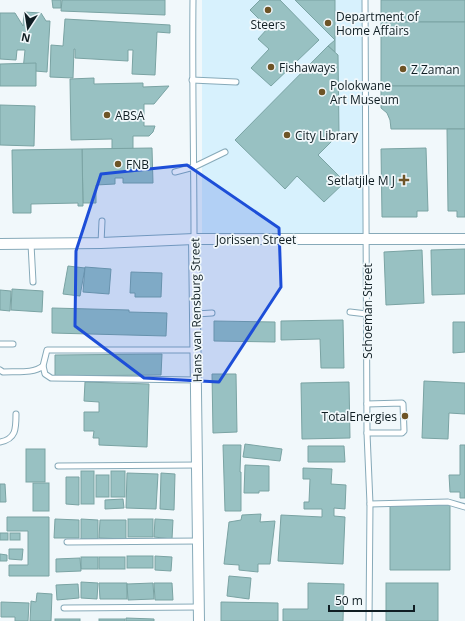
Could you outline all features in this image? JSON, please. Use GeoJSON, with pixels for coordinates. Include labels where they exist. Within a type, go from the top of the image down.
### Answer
{"type":"FeatureCollection","features":[{"type":"Feature","properties":{"kind":"street","name":"Jorissen Street"},"geometry":{"type":"LineString","coordinates":[[0,244],[101,243],[194,239],[465,239]]}},
{"type":"Feature","properties":{"kind":"street","name":"Hans van Rensburg Street"},"geometry":{"type":"LineString","coordinates":[[194,239],[197,350],[199,621]]}},
{"type":"Feature","properties":{"kind":"lane","name":"Hans van Rensburg Street"},"geometry":{"type":"LineString","coordinates":[[193,0],[192,80],[194,239]]}},
{"type":"Feature","properties":{"kind":"lane","name":"Schoeman Street"},"geometry":{"type":"LineString","coordinates":[[365,0],[364,54],[367,239],[367,433],[370,504],[369,621]]}},
{"type":"Feature","properties":{"kind":"lane"},"geometry":{"type":"LineString","coordinates":[[192,80],[236,82]]}},
{"type":"Feature","properties":{"kind":"lane"},"geometry":{"type":"LineString","coordinates":[[175,172],[194,167],[225,152]]}},
{"type":"Feature","properties":{"kind":"lane"},"geometry":{"type":"LineString","coordinates":[[101,243],[102,222]]}},
{"type":"Feature","properties":{"kind":"lane"},"geometry":{"type":"LineString","coordinates":[[31,244],[33,282]]}},
{"type":"Feature","properties":{"kind":"lane"},"geometry":{"type":"LineString","coordinates":[[350,312],[367,314]]}},
{"type":"Feature","properties":{"kind":"lane"},"geometry":{"type":"LineString","coordinates":[[196,314],[212,313]]}},
{"type":"Feature","properties":{"kind":"lane"},"geometry":{"type":"LineString","coordinates":[[0,344],[13,344]]}},
{"type":"Feature","properties":{"kind":"lane"},"geometry":{"type":"LineString","coordinates":[[197,350],[48,350],[43,366],[45,374],[51,378],[197,380]]}},
{"type":"Feature","properties":{"kind":"lane"},"geometry":{"type":"LineString","coordinates":[[0,370],[3,372],[26,371],[39,369],[43,366]]}},
{"type":"Feature","properties":{"kind":"lane"},"geometry":{"type":"LineString","coordinates":[[367,404],[402,403],[404,431],[402,433],[367,433]]}},
{"type":"Feature","properties":{"kind":"lane"},"geometry":{"type":"LineString","coordinates":[[0,442],[6,441],[13,435],[16,428],[16,414]]}},
{"type":"Feature","properties":{"kind":"lane"},"geometry":{"type":"LineString","coordinates":[[58,466],[198,465]]}},
{"type":"Feature","properties":{"kind":"lane"},"geometry":{"type":"LineString","coordinates":[[370,504],[448,502],[465,507]]}},
{"type":"Feature","properties":{"kind":"lane"},"geometry":{"type":"LineString","coordinates":[[67,542],[199,541]]}},
{"type":"Feature","properties":{"kind":"lane"},"geometry":{"type":"LineString","coordinates":[[64,608],[199,607]]}},
{"type":"Feature","properties":{"kind":"highlighted area"},"geometry":{"type":"Polygon","coordinates":[[[187,165],[279,228],[281,287],[219,382],[144,378],[75,326],[76,251],[101,174],[187,165]]]}},
{"type":"Feature","properties":{"kind":"shaded area"},"geometry":{"type":"Polygon","coordinates":[[[202,0],[366,0],[363,234],[202,236],[202,0]]]}},
{"type":"Feature","properties":{"kind":"building"},"geometry":{"type":"Polygon","coordinates":[[[52,0],[61,0],[61,8],[53,8],[52,0]]]}},
{"type":"Feature","properties":{"kind":"building"},"geometry":{"type":"Polygon","coordinates":[[[62,0],[165,0],[165,15],[61,11],[62,0]]]}},
{"type":"Feature","properties":{"kind":"building"},"geometry":{"type":"Polygon","coordinates":[[[260,0],[280,0],[319,40],[271,86],[251,68],[269,49],[258,39],[268,28],[250,10],[260,0]]]}},
{"type":"Feature","properties":{"kind":"building"},"geometry":{"type":"Polygon","coordinates":[[[295,0],[335,0],[335,40],[295,0]]]}},
{"type":"Feature","properties":{"kind":"building"},"geometry":{"type":"Polygon","coordinates":[[[381,0],[465,0],[465,22],[381,22],[381,0]]]}},
{"type":"Feature","properties":{"kind":"building"},"geometry":{"type":"Polygon","coordinates":[[[24,12],[41,13],[46,21],[50,21],[47,72],[23,70],[25,50],[17,50],[16,60],[0,59],[0,13],[15,13],[23,26],[24,12]]]}},
{"type":"Feature","properties":{"kind":"building"},"geometry":{"type":"Polygon","coordinates":[[[65,19],[170,25],[170,33],[157,32],[155,75],[132,74],[133,50],[128,50],[128,61],[75,58],[74,49],[73,78],[50,77],[51,45],[63,46],[65,19]]]}},
{"type":"Feature","properties":{"kind":"building"},"geometry":{"type":"Polygon","coordinates":[[[381,22],[465,22],[465,86],[381,86],[381,22]]]}},
{"type":"Feature","properties":{"kind":"building"},"geometry":{"type":"Polygon","coordinates":[[[335,40],[335,52],[328,46],[335,40]]]}},
{"type":"Feature","properties":{"kind":"building"},"geometry":{"type":"Polygon","coordinates":[[[328,46],[338,55],[339,134],[318,155],[345,182],[324,202],[297,176],[285,189],[235,140],[328,46]]]}},
{"type":"Feature","properties":{"kind":"building"},"geometry":{"type":"Polygon","coordinates":[[[36,63],[36,86],[0,86],[0,64],[36,63]]]}},
{"type":"Feature","properties":{"kind":"building","name":"ABSA"},"geometry":{"type":"Polygon","coordinates":[[[94,78],[94,84],[143,83],[143,87],[169,86],[154,104],[144,104],[144,126],[155,126],[153,132],[149,136],[133,136],[133,149],[112,149],[112,139],[71,140],[70,79],[94,78]]]}},
{"type":"Feature","properties":{"kind":"building"},"geometry":{"type":"Polygon","coordinates":[[[381,86],[465,86],[465,129],[391,129],[390,120],[387,113],[381,108],[381,86]]]}},
{"type":"Feature","properties":{"kind":"building"},"geometry":{"type":"Polygon","coordinates":[[[0,105],[35,106],[34,146],[0,145],[0,105]]]}},
{"type":"Feature","properties":{"kind":"building"},"geometry":{"type":"Polygon","coordinates":[[[447,129],[465,129],[465,217],[457,217],[457,211],[448,211],[447,129]]]}},
{"type":"Feature","properties":{"kind":"building","name":"FNB"},"geometry":{"type":"Polygon","coordinates":[[[152,148],[153,183],[123,183],[123,178],[115,178],[115,184],[96,185],[96,203],[83,203],[82,149],[152,148]]]}},
{"type":"Feature","properties":{"kind":"building","name":"Setlatjile M J"},"geometry":{"type":"Polygon","coordinates":[[[426,148],[428,211],[417,211],[417,217],[382,217],[381,149],[426,148]]]}},
{"type":"Feature","properties":{"kind":"building"},"geometry":{"type":"Polygon","coordinates":[[[82,149],[83,206],[78,206],[78,203],[31,204],[31,213],[13,213],[12,150],[82,149]]]}},
{"type":"Feature","properties":{"kind":"building"},"geometry":{"type":"Polygon","coordinates":[[[465,249],[465,294],[432,295],[431,250],[465,249]]]}},
{"type":"Feature","properties":{"kind":"building"},"geometry":{"type":"Polygon","coordinates":[[[422,250],[424,303],[386,305],[384,252],[422,250]]]}},
{"type":"Feature","properties":{"kind":"building"},"geometry":{"type":"Polygon","coordinates":[[[68,266],[85,268],[80,296],[63,294],[68,266]]]}},
{"type":"Feature","properties":{"kind":"building"},"geometry":{"type":"Polygon","coordinates":[[[85,267],[111,269],[109,294],[83,292],[85,267]]]}},
{"type":"Feature","properties":{"kind":"building"},"geometry":{"type":"Polygon","coordinates":[[[131,272],[162,273],[161,297],[135,297],[135,293],[130,293],[131,272]]]}},
{"type":"Feature","properties":{"kind":"building"},"geometry":{"type":"Polygon","coordinates":[[[12,289],[43,291],[42,312],[11,310],[12,289]]]}},
{"type":"Feature","properties":{"kind":"building"},"geometry":{"type":"Polygon","coordinates":[[[0,290],[11,291],[10,311],[0,310],[0,290]]]}},
{"type":"Feature","properties":{"kind":"building"},"geometry":{"type":"Polygon","coordinates":[[[52,308],[129,310],[129,312],[167,313],[166,336],[52,333],[52,308]]]}},
{"type":"Feature","properties":{"kind":"building"},"geometry":{"type":"Polygon","coordinates":[[[343,320],[344,368],[321,368],[320,339],[281,340],[281,321],[343,320]]]}},
{"type":"Feature","properties":{"kind":"building"},"geometry":{"type":"Polygon","coordinates":[[[214,321],[275,322],[275,342],[214,341],[214,321]]]}},
{"type":"Feature","properties":{"kind":"building"},"geometry":{"type":"Polygon","coordinates":[[[453,322],[465,322],[465,352],[453,353],[453,322]]]}},
{"type":"Feature","properties":{"kind":"building"},"geometry":{"type":"Polygon","coordinates":[[[162,354],[161,375],[55,376],[55,355],[162,354]]]}},
{"type":"Feature","properties":{"kind":"building"},"geometry":{"type":"Polygon","coordinates":[[[212,374],[236,374],[237,432],[213,433],[212,374]]]}},
{"type":"Feature","properties":{"kind":"building"},"geometry":{"type":"Polygon","coordinates":[[[424,381],[465,383],[465,414],[449,413],[448,439],[422,438],[424,381]]]}},
{"type":"Feature","properties":{"kind":"building"},"geometry":{"type":"Polygon","coordinates":[[[85,382],[149,384],[147,447],[99,445],[99,438],[93,438],[94,431],[84,431],[84,412],[99,412],[99,402],[84,401],[85,382]]]}},
{"type":"Feature","properties":{"kind":"building"},"geometry":{"type":"Polygon","coordinates":[[[349,382],[350,438],[302,439],[301,383],[349,382]]]}},
{"type":"Feature","properties":{"kind":"building"},"geometry":{"type":"Polygon","coordinates":[[[245,444],[282,449],[280,461],[243,457],[245,444]]]}},
{"type":"Feature","properties":{"kind":"building"},"geometry":{"type":"Polygon","coordinates":[[[223,445],[241,445],[241,511],[225,511],[223,445]]]}},
{"type":"Feature","properties":{"kind":"building"},"geometry":{"type":"Polygon","coordinates":[[[460,445],[465,445],[465,498],[460,498],[460,492],[450,492],[449,475],[460,475],[460,445]]]}},
{"type":"Feature","properties":{"kind":"building"},"geometry":{"type":"Polygon","coordinates":[[[308,446],[344,446],[345,462],[308,462],[308,446]]]}},
{"type":"Feature","properties":{"kind":"building"},"geometry":{"type":"Polygon","coordinates":[[[26,449],[45,449],[45,482],[26,482],[26,449]]]}},
{"type":"Feature","properties":{"kind":"building"},"geometry":{"type":"Polygon","coordinates":[[[245,465],[269,466],[269,491],[244,493],[245,465]]]}},
{"type":"Feature","properties":{"kind":"building"},"geometry":{"type":"Polygon","coordinates":[[[303,468],[332,469],[331,484],[346,485],[345,509],[334,508],[334,516],[345,517],[343,564],[278,561],[281,515],[322,517],[322,509],[304,509],[304,502],[309,502],[310,479],[303,479],[303,468]]]}},
{"type":"Feature","properties":{"kind":"building"},"geometry":{"type":"Polygon","coordinates":[[[81,471],[94,471],[94,504],[81,504],[81,471]]]}},
{"type":"Feature","properties":{"kind":"building"},"geometry":{"type":"Polygon","coordinates":[[[111,471],[125,471],[125,497],[111,497],[111,471]]]}},
{"type":"Feature","properties":{"kind":"building"},"geometry":{"type":"Polygon","coordinates":[[[127,473],[158,474],[156,509],[126,508],[127,473]]]}},
{"type":"Feature","properties":{"kind":"building"},"geometry":{"type":"Polygon","coordinates":[[[161,473],[175,474],[174,510],[160,509],[161,473]]]}},
{"type":"Feature","properties":{"kind":"building"},"geometry":{"type":"Polygon","coordinates":[[[96,475],[109,475],[109,497],[96,497],[96,475]]]}},
{"type":"Feature","properties":{"kind":"building"},"geometry":{"type":"Polygon","coordinates":[[[66,477],[79,477],[79,505],[66,504],[66,477]]]}},
{"type":"Feature","properties":{"kind":"building"},"geometry":{"type":"Polygon","coordinates":[[[33,483],[49,483],[49,511],[33,511],[33,483]]]}},
{"type":"Feature","properties":{"kind":"building"},"geometry":{"type":"Polygon","coordinates":[[[0,484],[5,484],[6,502],[0,502],[0,484]]]}},
{"type":"Feature","properties":{"kind":"building"},"geometry":{"type":"Polygon","coordinates":[[[123,499],[124,508],[105,509],[105,500],[123,499]]]}},
{"type":"Feature","properties":{"kind":"building"},"geometry":{"type":"Polygon","coordinates":[[[450,504],[450,570],[390,570],[390,505],[450,504]]]}},
{"type":"Feature","properties":{"kind":"building"},"geometry":{"type":"Polygon","coordinates":[[[261,514],[260,522],[275,521],[270,564],[258,564],[258,572],[239,570],[239,565],[224,564],[229,522],[241,520],[242,515],[261,514]]]}},
{"type":"Feature","properties":{"kind":"building"},"geometry":{"type":"Polygon","coordinates":[[[7,517],[49,517],[49,576],[9,576],[9,565],[28,565],[28,531],[7,531],[7,517]]]}},
{"type":"Feature","properties":{"kind":"building"},"geometry":{"type":"Polygon","coordinates":[[[55,519],[79,520],[79,538],[54,538],[55,519]]]}},
{"type":"Feature","properties":{"kind":"building"},"geometry":{"type":"Polygon","coordinates":[[[81,519],[98,520],[98,539],[81,539],[81,519]]]}},
{"type":"Feature","properties":{"kind":"building"},"geometry":{"type":"Polygon","coordinates":[[[128,519],[153,519],[153,537],[128,537],[128,519]]]}},
{"type":"Feature","properties":{"kind":"building"},"geometry":{"type":"Polygon","coordinates":[[[155,519],[173,520],[172,539],[154,537],[155,519]]]}},
{"type":"Feature","properties":{"kind":"building"},"geometry":{"type":"Polygon","coordinates":[[[100,520],[126,520],[126,539],[99,538],[100,520]]]}},
{"type":"Feature","properties":{"kind":"building"},"geometry":{"type":"Polygon","coordinates":[[[0,533],[8,533],[8,540],[0,540],[0,533]]]}},
{"type":"Feature","properties":{"kind":"building"},"geometry":{"type":"Polygon","coordinates":[[[10,533],[20,533],[20,540],[10,540],[10,533]]]}},
{"type":"Feature","properties":{"kind":"building"},"geometry":{"type":"Polygon","coordinates":[[[9,549],[23,549],[22,560],[9,559],[9,549]]]}},
{"type":"Feature","properties":{"kind":"building"},"geometry":{"type":"Polygon","coordinates":[[[0,554],[7,555],[7,561],[0,561],[0,554]]]}},
{"type":"Feature","properties":{"kind":"building"},"geometry":{"type":"Polygon","coordinates":[[[127,556],[153,556],[153,568],[127,568],[127,556]]]}},
{"type":"Feature","properties":{"kind":"building"},"geometry":{"type":"Polygon","coordinates":[[[155,556],[172,557],[171,571],[155,570],[155,556]]]}},
{"type":"Feature","properties":{"kind":"building"},"geometry":{"type":"Polygon","coordinates":[[[81,557],[98,557],[98,569],[81,569],[81,557]]]}},
{"type":"Feature","properties":{"kind":"building"},"geometry":{"type":"Polygon","coordinates":[[[99,557],[125,557],[125,569],[99,569],[99,557]]]}},
{"type":"Feature","properties":{"kind":"building"},"geometry":{"type":"Polygon","coordinates":[[[80,558],[81,571],[56,572],[56,559],[80,558]]]}},
{"type":"Feature","properties":{"kind":"building"},"geometry":{"type":"Polygon","coordinates":[[[229,576],[251,578],[249,599],[227,596],[229,576]]]}},
{"type":"Feature","properties":{"kind":"building"},"geometry":{"type":"Polygon","coordinates":[[[81,582],[98,583],[97,599],[81,598],[81,582]]]}},
{"type":"Feature","properties":{"kind":"building"},"geometry":{"type":"Polygon","coordinates":[[[99,583],[127,583],[127,599],[100,599],[99,583]]]}},
{"type":"Feature","properties":{"kind":"building"},"geometry":{"type":"Polygon","coordinates":[[[153,583],[154,599],[128,600],[127,584],[153,583]]]}},
{"type":"Feature","properties":{"kind":"building"},"geometry":{"type":"Polygon","coordinates":[[[154,583],[172,583],[173,600],[155,600],[154,583]]]}},
{"type":"Feature","properties":{"kind":"building"},"geometry":{"type":"Polygon","coordinates":[[[308,583],[344,584],[343,621],[283,621],[283,609],[308,609],[308,583]]]}},
{"type":"Feature","properties":{"kind":"building"},"geometry":{"type":"Polygon","coordinates":[[[386,583],[438,583],[438,621],[386,621],[386,583]]]}},
{"type":"Feature","properties":{"kind":"building"},"geometry":{"type":"Polygon","coordinates":[[[78,584],[79,598],[57,600],[56,585],[78,584]]]}},
{"type":"Feature","properties":{"kind":"building"},"geometry":{"type":"Polygon","coordinates":[[[37,593],[52,594],[51,621],[30,621],[31,601],[36,602],[37,593]]]}},
{"type":"Feature","properties":{"kind":"building"},"geometry":{"type":"Polygon","coordinates":[[[1,602],[29,603],[28,621],[15,621],[15,617],[1,617],[1,602]]]}},
{"type":"Feature","properties":{"kind":"building"},"geometry":{"type":"Polygon","coordinates":[[[221,602],[278,603],[278,621],[221,621],[221,602]]]}},
{"type":"Feature","properties":{"kind":"building"},"geometry":{"type":"Polygon","coordinates":[[[126,618],[154,619],[154,621],[126,621],[126,618]]]}},
{"type":"Feature","properties":{"kind":"building"},"geometry":{"type":"Polygon","coordinates":[[[55,619],[80,619],[80,621],[55,621],[55,619]]]}},
{"type":"Feature","properties":{"kind":"building"},"geometry":{"type":"Polygon","coordinates":[[[99,619],[125,619],[125,621],[99,621],[99,619]]]}},
{"type":"Feature","properties":{"kind":"place","name":"Steers"},"geometry":{"type":"Point","coordinates":[268,10]}},
{"type":"Feature","properties":{"kind":"place","name":"Department of Home Affairs"},"geometry":{"type":"Point","coordinates":[328,23]}},
{"type":"Feature","properties":{"kind":"place","name":"Fishaways"},"geometry":{"type":"Point","coordinates":[271,67]}},
{"type":"Feature","properties":{"kind":"place","name":"Z Zaman"},"geometry":{"type":"Point","coordinates":[403,69]}},
{"type":"Feature","properties":{"kind":"place","name":"Polokwane Art Museum"},"geometry":{"type":"Point","coordinates":[322,92]}},
{"type":"Feature","properties":{"kind":"place","name":"ABSA"},"geometry":{"type":"Point","coordinates":[107,115]}},
{"type":"Feature","properties":{"kind":"place","name":"City Library"},"geometry":{"type":"Point","coordinates":[287,135]}},
{"type":"Feature","properties":{"kind":"place","name":"FNB"},"geometry":{"type":"Point","coordinates":[118,164]}},
{"type":"Feature","properties":{"kind":"place","name":"Setlatjile M J"},"geometry":{"type":"Point","coordinates":[404,180]}},
{"type":"Feature","properties":{"kind":"place","name":"TotalEnergies"},"geometry":{"type":"Point","coordinates":[405,416]}}]}
